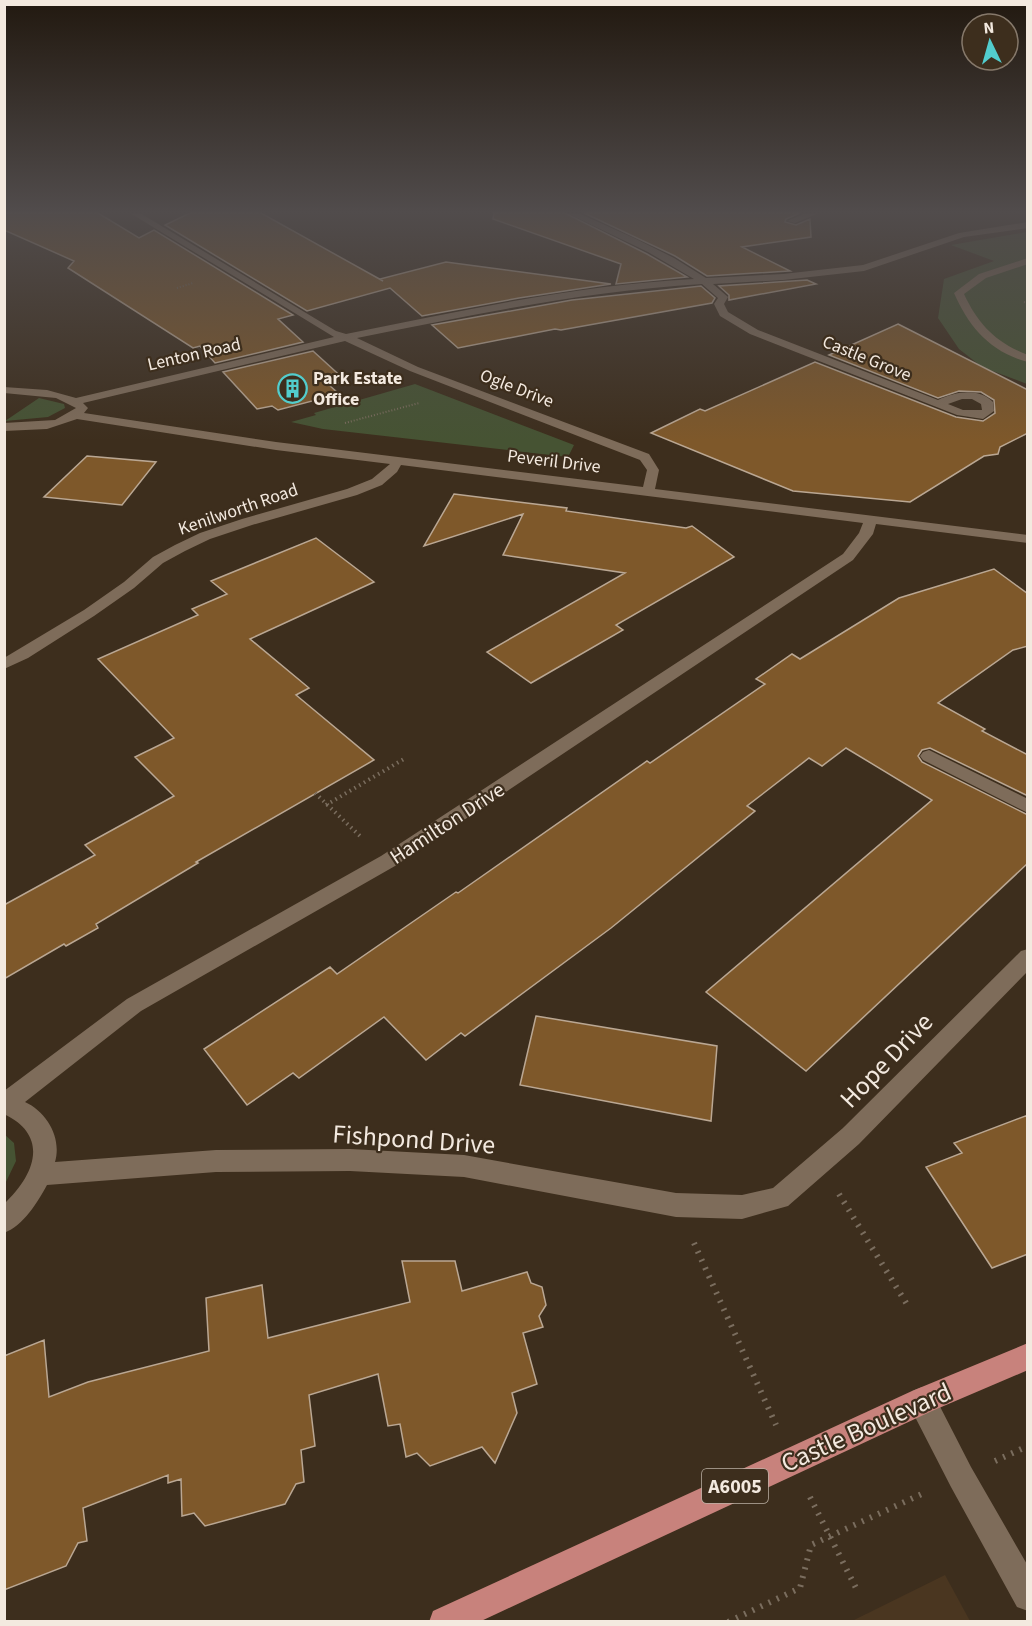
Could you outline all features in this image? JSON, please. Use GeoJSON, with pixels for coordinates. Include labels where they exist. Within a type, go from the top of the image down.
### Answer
{"type":"FeatureCollection","features":[{"type":"Feature","properties":{"kind":"main road","name":"Castle Boulevard"},"geometry":{"type":"LineString","coordinates":[[444,1622],[922,1401],[1028,1356]]}},
{"type":"Feature","properties":{"kind":"street","name":"Ogle Drive"},"geometry":{"type":"LineString","coordinates":[[261,289],[343,338],[358,342],[414,369],[645,457],[653,470],[649,481],[649,491]]}},
{"type":"Feature","properties":{"kind":"street","name":"Lenton Road"},"geometry":{"type":"LineString","coordinates":[[5,387],[76,401],[343,338],[507,304],[612,289]]}},
{"type":"Feature","properties":{"kind":"street","name":"Castle Grove"},"geometry":{"type":"LineString","coordinates":[[715,289],[723,297],[719,304],[724,314],[737,323],[836,365],[938,404]]}},
{"type":"Feature","properties":{"kind":"street"},"geometry":{"type":"LineString","coordinates":[[962,289],[959,292],[967,312],[986,338],[1028,359]]}},
{"type":"Feature","properties":{"kind":"street"},"geometry":{"type":"LineString","coordinates":[[4,427],[58,423],[77,416],[82,408],[76,401]]}},
{"type":"Feature","properties":{"kind":"street","name":"Peveril Drive"},"geometry":{"type":"LineString","coordinates":[[77,416],[276,446],[1028,539]]}},
{"type":"Feature","properties":{"kind":"street","name":"Kenilworth Road"},"geometry":{"type":"LineString","coordinates":[[4,664],[23,655],[89,613],[129,585],[158,560],[180,548],[205,536],[352,492],[377,482],[393,469],[398,460]]}},
{"type":"Feature","properties":{"kind":"street","name":"Hamilton Drive"},"geometry":{"type":"LineString","coordinates":[[5,1104],[134,1005],[388,861],[848,557],[866,534],[870,520]]}},
{"type":"Feature","properties":{"kind":"street"},"geometry":{"type":"LineString","coordinates":[[929,756],[1028,807]]}},
{"type":"Feature","properties":{"kind":"street","name":"Hope Drive"},"geometry":{"type":"LineString","coordinates":[[779,1198],[851,1136],[1028,957]]}},
{"type":"Feature","properties":{"kind":"street","name":"Hamilton Drive"},"geometry":{"type":"LineString","coordinates":[[4,1221],[20,1208],[42,1174],[46,1155],[44,1136],[36,1120],[23,1109],[5,1104]]}},
{"type":"Feature","properties":{"kind":"street","name":"Fishpond Drive"},"geometry":{"type":"LineString","coordinates":[[42,1174],[216,1161],[361,1161],[464,1166],[676,1204],[742,1208],[779,1198]]}},
{"type":"Feature","properties":{"kind":"street"},"geometry":{"type":"LineString","coordinates":[[922,1401],[961,1477],[1028,1596]]}},
{"type":"Feature","properties":{"kind":"path"},"geometry":{"type":"LineString","coordinates":[[1028,314],[1028,323]]}},
{"type":"Feature","properties":{"kind":"path"},"geometry":{"type":"LineString","coordinates":[[345,423],[421,403]]}},
{"type":"Feature","properties":{"kind":"path"},"geometry":{"type":"LineString","coordinates":[[326,805],[404,759]]}},
{"type":"Feature","properties":{"kind":"path"},"geometry":{"type":"LineString","coordinates":[[315,793],[343,821]]}},
{"type":"Feature","properties":{"kind":"path"},"geometry":{"type":"LineString","coordinates":[[819,1163],[908,1306]]}},
{"type":"Feature","properties":{"kind":"path"},"geometry":{"type":"LineString","coordinates":[[676,1204],[751,1369]]}},
{"type":"Feature","properties":{"kind":"path"},"geometry":{"type":"LineString","coordinates":[[728,1622],[800,1587],[811,1545],[859,1521],[1028,1446]]}},
{"type":"Feature","properties":{"kind":"shaded area"},"geometry":{"type":"Polygon","coordinates":[[[945,1575],[970,1621],[852,1621],[945,1575]]]}},
{"type":"Feature","properties":{"kind":"green space"},"geometry":{"type":"Polygon","coordinates":[[[942,289],[1027,289],[1027,384],[982,367],[959,349],[938,318],[942,289]]]}},
{"type":"Feature","properties":{"kind":"green space"},"geometry":{"type":"Polygon","coordinates":[[[415,384],[574,445],[568,457],[323,429],[291,422],[316,415],[314,413],[415,384]]]}},
{"type":"Feature","properties":{"kind":"green space"},"geometry":{"type":"Polygon","coordinates":[[[39,398],[64,404],[65,408],[48,417],[5,421],[39,398]]]}},
{"type":"Feature","properties":{"kind":"green space"},"geometry":{"type":"Polygon","coordinates":[[[4,1134],[14,1143],[16,1161],[5,1184],[4,1134]]]}},
{"type":"Feature","properties":{"kind":"building"},"geometry":{"type":"Polygon","coordinates":[[[101,289],[250,289],[293,315],[278,319],[303,342],[215,363],[200,346],[193,348],[101,289]]]}},
{"type":"Feature","properties":{"kind":"building"},"geometry":{"type":"Polygon","coordinates":[[[270,289],[387,289],[307,311],[270,289]]]}},
{"type":"Feature","properties":{"kind":"building"},"geometry":{"type":"Polygon","coordinates":[[[391,289],[579,289],[519,298],[422,316],[391,289]]]}},
{"type":"Feature","properties":{"kind":"building"},"geometry":{"type":"Polygon","coordinates":[[[674,289],[704,289],[715,298],[712,303],[458,348],[432,325],[572,300],[674,289]]]}},
{"type":"Feature","properties":{"kind":"building"},"geometry":{"type":"Polygon","coordinates":[[[722,289],[789,289],[729,300],[729,295],[722,289]]]}},
{"type":"Feature","properties":{"kind":"building"},"geometry":{"type":"Polygon","coordinates":[[[898,324],[1028,390],[1028,433],[1000,447],[998,454],[984,456],[910,502],[793,491],[651,433],[700,409],[705,411],[815,362],[956,417],[983,421],[995,413],[994,400],[981,392],[959,391],[938,398],[829,355],[898,324]]]}},
{"type":"Feature","properties":{"kind":"building"},"geometry":{"type":"Polygon","coordinates":[[[313,351],[346,381],[329,385],[339,394],[278,410],[272,406],[257,409],[223,372],[313,351]]]}},
{"type":"Feature","properties":{"kind":"building"},"geometry":{"type":"Polygon","coordinates":[[[87,456],[156,462],[122,505],[44,497],[87,456]]]}},
{"type":"Feature","properties":{"kind":"building"},"geometry":{"type":"Polygon","coordinates":[[[454,494],[567,508],[566,511],[686,528],[692,526],[734,557],[616,625],[623,630],[531,683],[487,652],[625,573],[503,555],[523,514],[424,546],[454,494]]]}},
{"type":"Feature","properties":{"kind":"building"},"geometry":{"type":"Polygon","coordinates":[[[316,538],[374,582],[250,639],[309,688],[296,695],[374,760],[196,862],[198,863],[96,924],[98,928],[66,946],[64,944],[4,979],[4,905],[95,855],[85,845],[174,796],[135,757],[174,738],[98,659],[198,615],[192,609],[227,594],[211,581],[316,538]]]}},
{"type":"Feature","properties":{"kind":"building"},"geometry":{"type":"Polygon","coordinates":[[[994,569],[1028,594],[1028,646],[1013,650],[938,703],[985,729],[982,731],[1028,755],[1028,796],[930,748],[922,750],[918,756],[922,762],[1028,815],[1028,863],[806,1071],[706,992],[932,800],[846,748],[822,766],[809,758],[747,806],[755,811],[611,928],[465,1036],[461,1033],[426,1060],[384,1017],[299,1078],[293,1073],[247,1105],[204,1049],[330,967],[337,974],[456,892],[458,893],[647,761],[650,763],[765,684],[756,679],[792,654],[800,659],[899,598],[994,569]]]}},
{"type":"Feature","properties":{"kind":"building"},"geometry":{"type":"Polygon","coordinates":[[[536,1016],[717,1046],[711,1121],[520,1085],[536,1016]]]}},
{"type":"Feature","properties":{"kind":"building"},"geometry":{"type":"Polygon","coordinates":[[[1028,1115],[1028,1254],[992,1268],[926,1167],[962,1153],[954,1143],[1028,1115]]]}},
{"type":"Feature","properties":{"kind":"building"},"geometry":{"type":"Polygon","coordinates":[[[402,1261],[455,1261],[462,1291],[527,1272],[531,1283],[542,1287],[546,1305],[539,1316],[543,1327],[523,1333],[537,1384],[512,1393],[517,1413],[495,1463],[482,1447],[430,1466],[417,1453],[406,1457],[400,1424],[388,1426],[378,1374],[309,1395],[315,1446],[301,1450],[304,1482],[296,1484],[285,1504],[205,1526],[194,1513],[182,1516],[181,1479],[168,1483],[168,1475],[83,1508],[87,1541],[78,1543],[66,1566],[4,1590],[4,1356],[44,1340],[49,1397],[88,1382],[209,1351],[206,1298],[262,1285],[268,1338],[410,1302],[402,1261]]]}},
{"type":"Feature","properties":{"kind":"place","name":"Park Estate Office"},"geometry":{"type":"Point","coordinates":[292,388]}}]}
